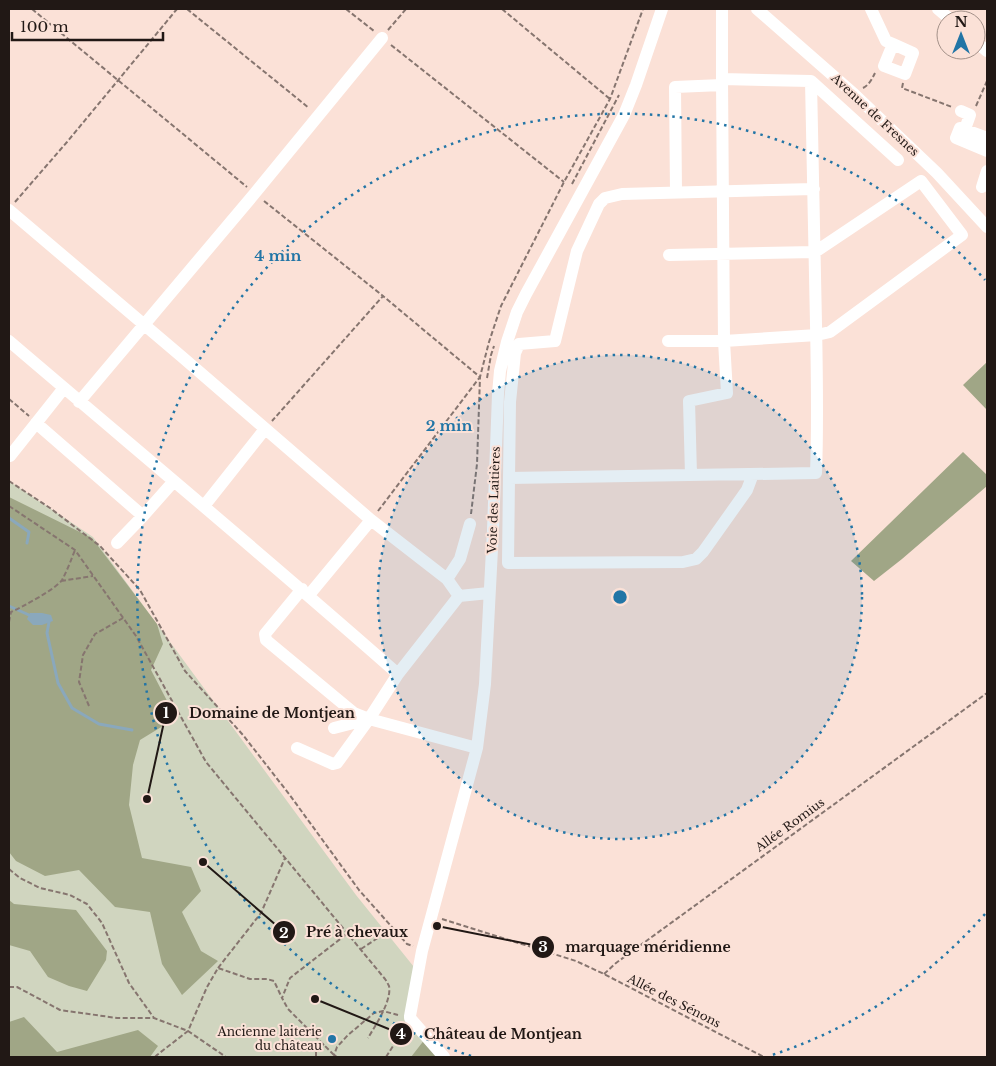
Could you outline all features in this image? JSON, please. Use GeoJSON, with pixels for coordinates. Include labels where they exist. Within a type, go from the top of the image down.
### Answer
{"type":"FeatureCollection","features":[{"type":"Feature","properties":{"kind":"street","name":"Voie des Laitières"},"geometry":{"type":"LineString","coordinates":[[410,1017],[422,951],[477,748],[485,684],[498,394],[500,371],[507,342],[517,312],[526,294],[624,115],[662,9]]}},
{"type":"Feature","properties":{"kind":"street"},"geometry":{"type":"LineString","coordinates":[[691,475],[689,401],[727,394],[724,341],[722,9]]}},
{"type":"Feature","properties":{"kind":"street","name":"Avenue de Fresnes"},"geometry":{"type":"LineString","coordinates":[[757,9],[854,94],[937,173],[987,227]]}},
{"type":"Feature","properties":{"kind":"street"},"geometry":{"type":"LineString","coordinates":[[871,9],[886,41],[913,52],[905,74],[884,66],[893,44]]}},
{"type":"Feature","properties":{"kind":"street"},"geometry":{"type":"LineString","coordinates":[[79,402],[255,194],[382,38]]}},
{"type":"Feature","properties":{"kind":"street"},"geometry":{"type":"LineString","coordinates":[[509,478],[816,473],[818,433],[811,81]]}},
{"type":"Feature","properties":{"kind":"street"},"geometry":{"type":"LineString","coordinates":[[676,193],[675,87],[722,82],[811,81],[898,160]]}},
{"type":"Feature","properties":{"kind":"street"},"geometry":{"type":"LineString","coordinates":[[965,113],[965,129]]}},
{"type":"Feature","properties":{"kind":"street"},"geometry":{"type":"LineString","coordinates":[[987,138],[960,128],[956,138],[987,150]]}},
{"type":"Feature","properties":{"kind":"street"},"geometry":{"type":"LineString","coordinates":[[982,187],[987,171]]}},
{"type":"Feature","properties":{"kind":"street"},"geometry":{"type":"LineString","coordinates":[[668,341],[724,341],[816,335],[830,332],[962,236],[921,181],[815,252],[669,255]]}},
{"type":"Feature","properties":{"kind":"street"},"geometry":{"type":"LineString","coordinates":[[753,474],[747,490],[696,559],[684,562],[508,563],[510,402],[515,353],[519,344],[555,341],[577,251],[599,204],[605,198],[622,194],[814,189]]}},
{"type":"Feature","properties":{"kind":"street"},"geometry":{"type":"LineString","coordinates":[[12,206],[265,429],[372,520],[448,579],[459,596]]}},
{"type":"Feature","properties":{"kind":"street"},"geometry":{"type":"LineString","coordinates":[[9,341],[305,592],[398,674]]}},
{"type":"Feature","properties":{"kind":"street"},"geometry":{"type":"LineString","coordinates":[[10,456],[64,388]]}},
{"type":"Feature","properties":{"kind":"street"},"geometry":{"type":"LineString","coordinates":[[36,423],[143,516]]}},
{"type":"Feature","properties":{"kind":"street"},"geometry":{"type":"LineString","coordinates":[[204,506],[265,429]]}},
{"type":"Feature","properties":{"kind":"street"},"geometry":{"type":"LineString","coordinates":[[117,543],[174,481]]}},
{"type":"Feature","properties":{"kind":"street"},"geometry":{"type":"LineString","coordinates":[[372,520],[265,634],[266,640],[354,713],[369,719],[477,748]]}},
{"type":"Feature","properties":{"kind":"street"},"geometry":{"type":"LineString","coordinates":[[448,579],[460,559],[470,524]]}},
{"type":"Feature","properties":{"kind":"street"},"geometry":{"type":"LineString","coordinates":[[297,748],[333,764],[337,763],[369,719],[398,674],[459,596],[489,593]]}},
{"type":"Feature","properties":{"kind":"street"},"geometry":{"type":"LineString","coordinates":[[334,728],[369,719]]}},
{"type":"Feature","properties":{"kind":"street"},"geometry":{"type":"LineString","coordinates":[[410,1017],[444,1057]]}},
{"type":"Feature","properties":{"kind":"path"},"geometry":{"type":"LineString","coordinates":[[12,206],[178,9]]}},
{"type":"Feature","properties":{"kind":"path"},"geometry":{"type":"LineString","coordinates":[[187,9],[318,116]]}},
{"type":"Feature","properties":{"kind":"path"},"geometry":{"type":"LineString","coordinates":[[346,9],[564,182]]}},
{"type":"Feature","properties":{"kind":"path"},"geometry":{"type":"LineString","coordinates":[[382,38],[406,9]]}},
{"type":"Feature","properties":{"kind":"path"},"geometry":{"type":"LineString","coordinates":[[502,9],[610,98]]}},
{"type":"Feature","properties":{"kind":"path"},"geometry":{"type":"LineString","coordinates":[[854,94],[872,80],[878,67],[884,66]]}},
{"type":"Feature","properties":{"kind":"path"},"geometry":{"type":"LineString","coordinates":[[905,74],[902,88],[965,113],[973,113],[987,81]]}},
{"type":"Feature","properties":{"kind":"path"},"geometry":{"type":"LineString","coordinates":[[372,520],[480,376],[383,296]]}},
{"type":"Feature","properties":{"kind":"path"},"geometry":{"type":"LineString","coordinates":[[9,399],[36,423]]}},
{"type":"Feature","properties":{"kind":"path"},"geometry":{"type":"LineString","coordinates":[[9,481],[50,508],[100,546],[140,590],[185,671],[243,735],[359,890],[407,944],[422,951]]}},
{"type":"Feature","properties":{"kind":"path"},"geometry":{"type":"LineString","coordinates":[[9,506],[75,550],[136,636],[206,762],[386,979],[389,987],[388,999],[368,1038]]}},
{"type":"Feature","properties":{"kind":"path"},"geometry":{"type":"LineString","coordinates":[[9,622],[12,612],[44,594],[61,581],[75,550]]}},
{"type":"Feature","properties":{"kind":"path"},"geometry":{"type":"LineString","coordinates":[[61,581],[93,576]]}},
{"type":"Feature","properties":{"kind":"path"},"geometry":{"type":"LineString","coordinates":[[89,706],[79,682],[83,655],[96,634],[123,618]]}},
{"type":"Feature","properties":{"kind":"path","name":"Allée Romius"},"geometry":{"type":"LineString","coordinates":[[604,974],[624,957],[987,693]]}},
{"type":"Feature","properties":{"kind":"path"},"geometry":{"type":"LineString","coordinates":[[155,1057],[188,1031],[207,987],[218,968],[261,913],[285,858]]}},
{"type":"Feature","properties":{"kind":"path"},"geometry":{"type":"LineString","coordinates":[[9,869],[20,878],[40,888],[70,895],[87,904],[102,923],[129,983],[154,1018]]}},
{"type":"Feature","properties":{"kind":"path","name":"Allée des Sénons"},"geometry":{"type":"LineString","coordinates":[[432,916],[576,962],[604,974],[764,1057]]}},
{"type":"Feature","properties":{"kind":"path"},"geometry":{"type":"LineString","coordinates":[[361,949],[393,928]]}},
{"type":"Feature","properties":{"kind":"path"},"geometry":{"type":"LineString","coordinates":[[282,998],[290,978],[348,933]]}},
{"type":"Feature","properties":{"kind":"path"},"geometry":{"type":"LineString","coordinates":[[218,968],[250,980],[267,979],[274,982],[288,1009],[337,1057]]}},
{"type":"Feature","properties":{"kind":"path"},"geometry":{"type":"LineString","coordinates":[[9,987],[17,987],[60,1010],[117,1018],[154,1018],[188,1031],[226,1057]]}},
{"type":"Feature","properties":{"kind":"path"},"geometry":{"type":"LineString","coordinates":[[334,1055],[337,1047],[374,1013],[383,1011],[410,1017],[386,1057]]}},
{"type":"Feature","properties":{"kind":"path"},"geometry":{"type":"LineString","coordinates":[[316,1057],[316,1051],[324,1044]]}},
{"type":"Feature","properties":{"kind":"green space"},"geometry":{"type":"Polygon","coordinates":[[[987,362],[987,410],[963,385],[987,362]]]}},
{"type":"Feature","properties":{"kind":"green space"},"geometry":{"type":"Polygon","coordinates":[[[963,452],[987,475],[987,486],[874,581],[851,561],[963,452]]]}},
{"type":"Feature","properties":{"kind":"green space"},"geometry":{"type":"Polygon","coordinates":[[[9,481],[93,537],[356,895],[414,967],[406,1011],[440,1057],[9,1057],[9,481]]]}},
{"type":"Feature","properties":{"kind":"green space"},"geometry":{"type":"Polygon","coordinates":[[[9,497],[92,538],[157,624],[163,644],[151,670],[176,718],[140,740],[133,765],[129,805],[142,858],[191,867],[201,891],[182,912],[201,951],[218,961],[182,995],[162,964],[150,912],[115,907],[79,870],[45,876],[16,861],[9,852],[9,497]]]}},
{"type":"Feature","properties":{"kind":"green space"},"geometry":{"type":"Polygon","coordinates":[[[9,900],[14,904],[76,910],[107,951],[106,960],[87,991],[48,977],[30,951],[9,945],[9,900]]]}},
{"type":"Feature","properties":{"kind":"green space"},"geometry":{"type":"Polygon","coordinates":[[[24,1017],[57,1052],[138,1030],[158,1046],[150,1057],[9,1057],[9,1022],[24,1017]]]}},
{"type":"Feature","properties":{"kind":"green space"},"geometry":{"type":"Polygon","coordinates":[[[425,1039],[440,1057],[411,1057],[425,1039]]]}},
{"type":"Feature","properties":{"kind":"water"},"geometry":{"type":"Polygon","coordinates":[[[30,613],[51,615],[53,621],[42,625],[33,625],[27,619],[30,613]]]}},
{"type":"Feature","properties":{"kind":"waterway"},"geometry":{"type":"LineString","coordinates":[[9,518],[29,532],[27,543]]}},
{"type":"Feature","properties":{"kind":"waterway"},"geometry":{"type":"LineString","coordinates":[[9,606],[29,615]]}},
{"type":"Feature","properties":{"kind":"waterway"},"geometry":{"type":"LineString","coordinates":[[49,622],[47,633],[58,683],[72,708],[99,724],[132,730]]}},
{"type":"Feature","properties":{"kind":"place","name":"Domaine de Montjean"},"geometry":{"type":"Point","coordinates":[147,799]}},
{"type":"Feature","properties":{"kind":"place","name":"Pré à chevaux"},"geometry":{"type":"Point","coordinates":[203,862]}},
{"type":"Feature","properties":{"kind":"place","name":"marquage méridienne"},"geometry":{"type":"Point","coordinates":[437,926]}},
{"type":"Feature","properties":{"kind":"place","name":"Château de Montjean"},"geometry":{"type":"Point","coordinates":[315,999]}},
{"type":"Feature","properties":{"kind":"place","name":"Ancienne laiterie du château"},"geometry":{"type":"Point","coordinates":[332,1039]}}]}
